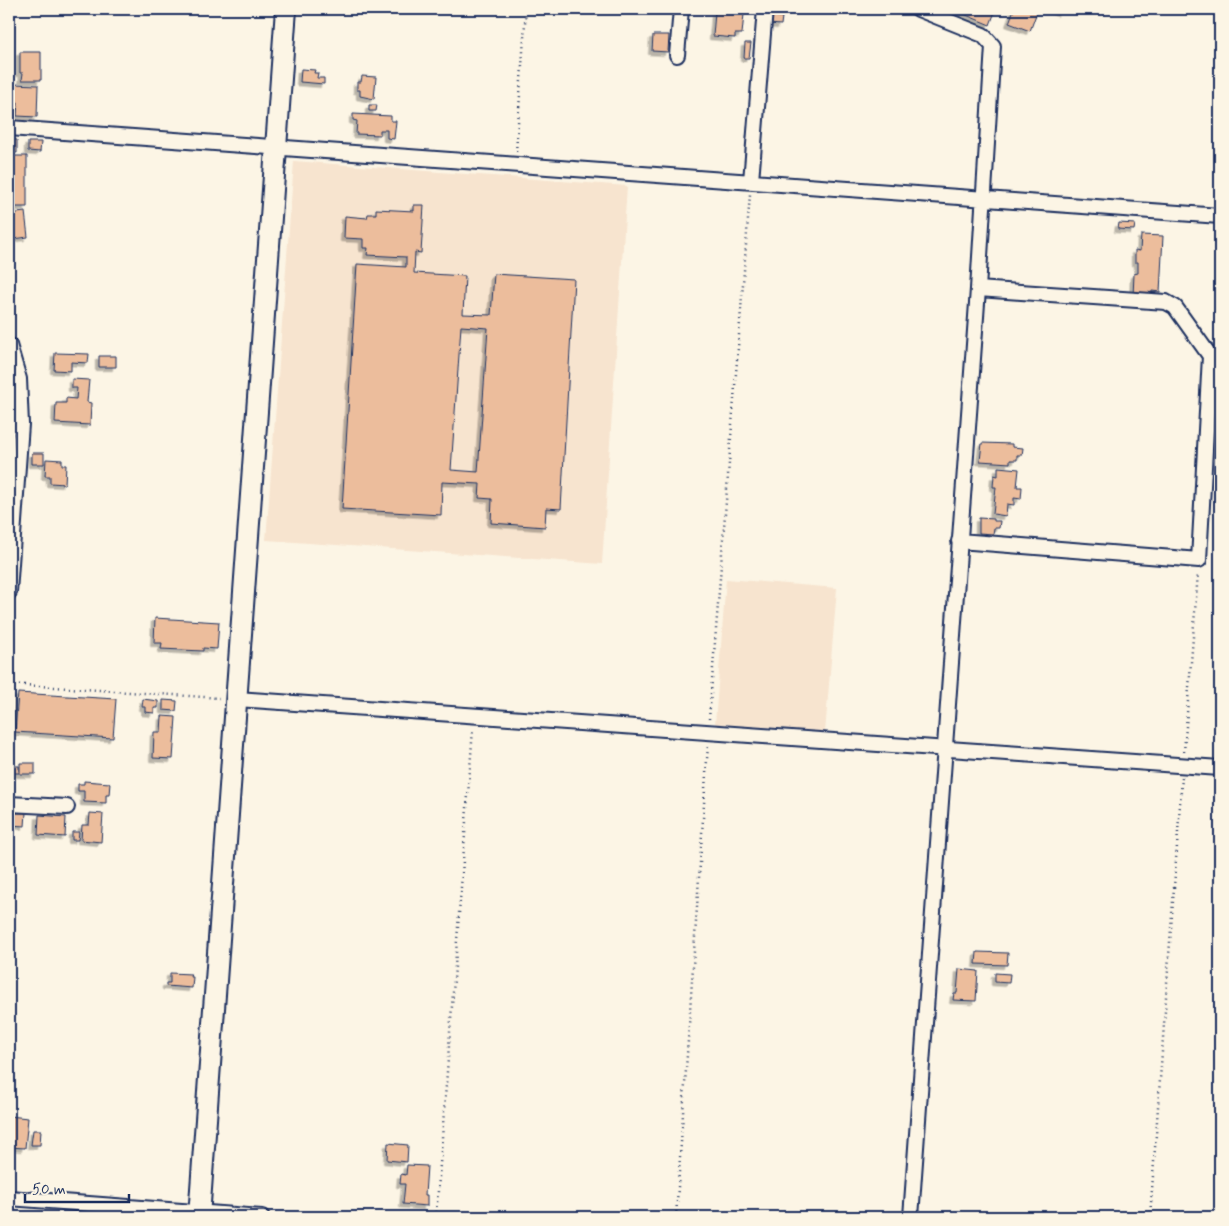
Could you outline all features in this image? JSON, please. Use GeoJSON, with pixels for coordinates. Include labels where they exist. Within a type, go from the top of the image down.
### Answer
{"type":"FeatureCollection","features":[{"type":"Feature","properties":{"kind":"street"},"geometry":{"type":"LineString","coordinates":[[199,1215],[286,9]]}},
{"type":"Feature","properties":{"kind":"street"},"geometry":{"type":"LineString","coordinates":[[677,55],[681,9]]}},
{"type":"Feature","properties":{"kind":"street"},"geometry":{"type":"LineString","coordinates":[[750,181],[765,9]]}},
{"type":"Feature","properties":{"kind":"street"},"geometry":{"type":"LineString","coordinates":[[911,1217],[978,289],[993,46],[983,35],[918,9]]}},
{"type":"Feature","properties":{"kind":"street"},"geometry":{"type":"LineString","coordinates":[[9,128],[1220,216]]}},
{"type":"Feature","properties":{"kind":"street"},"geometry":{"type":"LineString","coordinates":[[959,541],[1199,560],[1210,356],[1174,307],[1166,302],[978,289]]}},
{"type":"Feature","properties":{"kind":"street"},"geometry":{"type":"LineString","coordinates":[[9,345],[19,379],[21,424],[9,592]]}},
{"type":"Feature","properties":{"kind":"street"},"geometry":{"type":"LineString","coordinates":[[237,700],[1220,768]]}},
{"type":"Feature","properties":{"kind":"street"},"geometry":{"type":"LineString","coordinates":[[9,804],[68,806]]}},
{"type":"Feature","properties":{"kind":"street"},"geometry":{"type":"LineString","coordinates":[[9,1198],[199,1215],[262,1217]]}},
{"type":"Feature","properties":{"kind":"path"},"geometry":{"type":"LineString","coordinates":[[516,164],[526,9]]}},
{"type":"Feature","properties":{"kind":"path"},"geometry":{"type":"LineString","coordinates":[[676,1217],[708,734],[750,181]]}},
{"type":"Feature","properties":{"kind":"path"},"geometry":{"type":"LineString","coordinates":[[1150,1217],[1199,560]]}},
{"type":"Feature","properties":{"kind":"path"},"geometry":{"type":"LineString","coordinates":[[9,684],[237,700]]}},
{"type":"Feature","properties":{"kind":"path"},"geometry":{"type":"LineString","coordinates":[[436,1217],[474,715]]}},
{"type":"Feature","properties":{"kind":"shaded area"},"geometry":{"type":"Polygon","coordinates":[[[294,161],[627,186],[602,564],[266,540],[294,161]]]}},
{"type":"Feature","properties":{"kind":"shaded area"},"geometry":{"type":"Polygon","coordinates":[[[726,579],[837,588],[825,733],[715,724],[726,579]]]}},
{"type":"Feature","properties":{"kind":"building"},"geometry":{"type":"Polygon","coordinates":[[[719,9],[737,9],[736,13],[744,14],[742,34],[735,34],[735,38],[713,36],[715,12],[719,12],[719,9]]]}},
{"type":"Feature","properties":{"kind":"building"},"geometry":{"type":"Polygon","coordinates":[[[780,9],[798,9],[798,11],[780,9]]]}},
{"type":"Feature","properties":{"kind":"building"},"geometry":{"type":"Polygon","coordinates":[[[960,9],[996,9],[990,25],[959,12],[960,9]]]}},
{"type":"Feature","properties":{"kind":"building"},"geometry":{"type":"Polygon","coordinates":[[[1014,9],[1038,9],[1030,31],[1009,23],[1014,9]]]}},
{"type":"Feature","properties":{"kind":"building"},"geometry":{"type":"Polygon","coordinates":[[[1050,9],[1063,9],[1061,13],[1050,9]]]}},
{"type":"Feature","properties":{"kind":"building"},"geometry":{"type":"Polygon","coordinates":[[[770,16],[782,17],[781,25],[769,24],[770,16]]]}},
{"type":"Feature","properties":{"kind":"building"},"geometry":{"type":"Polygon","coordinates":[[[653,35],[669,35],[668,52],[652,51],[653,35]]]}},
{"type":"Feature","properties":{"kind":"building"},"geometry":{"type":"Polygon","coordinates":[[[745,43],[751,43],[749,58],[744,58],[745,43]]]}},
{"type":"Feature","properties":{"kind":"building"},"geometry":{"type":"Polygon","coordinates":[[[9,48],[12,48],[11,71],[9,71],[9,48]]]}},
{"type":"Feature","properties":{"kind":"building"},"geometry":{"type":"Polygon","coordinates":[[[20,52],[41,52],[41,80],[22,80],[20,52]]]}},
{"type":"Feature","properties":{"kind":"building"},"geometry":{"type":"Polygon","coordinates":[[[301,69],[315,70],[314,73],[318,73],[317,78],[324,78],[324,84],[300,82],[301,69]]]}},
{"type":"Feature","properties":{"kind":"building"},"geometry":{"type":"Polygon","coordinates":[[[362,76],[376,77],[374,99],[360,96],[360,90],[357,90],[357,82],[361,82],[362,76]]]}},
{"type":"Feature","properties":{"kind":"building"},"geometry":{"type":"Polygon","coordinates":[[[13,84],[38,85],[37,117],[17,116],[18,102],[13,102],[13,84]]]}},
{"type":"Feature","properties":{"kind":"building"},"geometry":{"type":"Polygon","coordinates":[[[369,105],[377,105],[376,111],[369,111],[369,105]]]}},
{"type":"Feature","properties":{"kind":"building"},"geometry":{"type":"Polygon","coordinates":[[[353,114],[391,116],[391,121],[396,121],[394,139],[387,138],[387,130],[380,130],[380,135],[356,134],[357,121],[353,120],[353,114]]]}},
{"type":"Feature","properties":{"kind":"building"},"geometry":{"type":"Polygon","coordinates":[[[9,139],[17,140],[17,153],[9,152],[9,139]]]}},
{"type":"Feature","properties":{"kind":"building"},"geometry":{"type":"Polygon","coordinates":[[[28,142],[41,142],[40,152],[28,151],[28,142]]]}},
{"type":"Feature","properties":{"kind":"building"},"geometry":{"type":"Polygon","coordinates":[[[9,156],[27,156],[27,207],[9,207],[9,156]]]}},
{"type":"Feature","properties":{"kind":"building"},"geometry":{"type":"Polygon","coordinates":[[[414,205],[424,205],[421,253],[415,252],[414,273],[465,276],[463,314],[491,315],[494,274],[574,279],[561,509],[546,508],[545,527],[491,523],[492,499],[479,498],[480,484],[442,482],[441,515],[342,509],[357,264],[406,267],[406,257],[367,255],[368,248],[363,248],[363,239],[344,238],[345,216],[367,218],[368,214],[376,214],[376,209],[414,211],[414,205]],[[461,326],[451,470],[478,472],[488,328],[461,326]]]}},
{"type":"Feature","properties":{"kind":"building"},"geometry":{"type":"Polygon","coordinates":[[[25,212],[28,237],[14,239],[13,232],[9,233],[9,214],[25,212]]]}},
{"type":"Feature","properties":{"kind":"building"},"geometry":{"type":"Polygon","coordinates":[[[1119,223],[1135,224],[1134,230],[1118,229],[1119,223]]]}},
{"type":"Feature","properties":{"kind":"building"},"geometry":{"type":"Polygon","coordinates":[[[1141,235],[1163,236],[1160,292],[1152,291],[1151,296],[1133,296],[1134,274],[1138,273],[1138,262],[1135,262],[1135,250],[1140,251],[1141,235]]]}},
{"type":"Feature","properties":{"kind":"building"},"geometry":{"type":"Polygon","coordinates":[[[55,353],[89,354],[88,363],[71,362],[71,371],[54,370],[55,353]]]}},
{"type":"Feature","properties":{"kind":"building"},"geometry":{"type":"Polygon","coordinates":[[[99,356],[116,356],[116,367],[99,367],[99,356]]]}},
{"type":"Feature","properties":{"kind":"building"},"geometry":{"type":"Polygon","coordinates":[[[72,379],[89,380],[87,402],[91,403],[90,425],[55,423],[56,403],[66,403],[66,398],[76,399],[77,388],[72,388],[72,379]]]}},
{"type":"Feature","properties":{"kind":"building"},"geometry":{"type":"Polygon","coordinates":[[[1217,405],[1220,406],[1220,419],[1215,419],[1217,405]]]}},
{"type":"Feature","properties":{"kind":"building"},"geometry":{"type":"Polygon","coordinates":[[[982,443],[1012,444],[1012,447],[1023,448],[1022,455],[1017,455],[1017,460],[1010,460],[1010,463],[980,461],[982,443]]]}},
{"type":"Feature","properties":{"kind":"building"},"geometry":{"type":"Polygon","coordinates":[[[32,453],[44,453],[44,464],[32,464],[32,453]]]}},
{"type":"Feature","properties":{"kind":"building"},"geometry":{"type":"Polygon","coordinates":[[[46,459],[62,460],[62,465],[66,465],[65,484],[50,483],[50,476],[45,476],[46,459]]]}},
{"type":"Feature","properties":{"kind":"building"},"geometry":{"type":"Polygon","coordinates":[[[998,467],[1019,469],[1017,487],[1022,487],[1021,499],[1014,498],[1014,505],[1007,504],[1006,516],[993,514],[996,487],[993,487],[994,475],[998,476],[998,467]]]}},
{"type":"Feature","properties":{"kind":"building"},"geometry":{"type":"Polygon","coordinates":[[[979,518],[1000,521],[999,528],[994,528],[993,534],[979,533],[979,518]]]}},
{"type":"Feature","properties":{"kind":"building"},"geometry":{"type":"Polygon","coordinates":[[[155,618],[219,622],[217,649],[203,648],[203,651],[161,649],[162,643],[154,643],[155,618]]]}},
{"type":"Feature","properties":{"kind":"building"},"geometry":{"type":"Polygon","coordinates":[[[18,693],[116,699],[113,738],[15,732],[18,693]]]}},
{"type":"Feature","properties":{"kind":"building"},"geometry":{"type":"Polygon","coordinates":[[[143,699],[158,701],[158,708],[154,708],[154,713],[145,712],[145,707],[142,707],[143,699]]]}},
{"type":"Feature","properties":{"kind":"building"},"geometry":{"type":"Polygon","coordinates":[[[163,700],[177,701],[176,711],[163,710],[163,700]]]}},
{"type":"Feature","properties":{"kind":"building"},"geometry":{"type":"Polygon","coordinates":[[[162,716],[176,717],[173,759],[153,758],[154,732],[161,732],[162,716]]]}},
{"type":"Feature","properties":{"kind":"building"},"geometry":{"type":"Polygon","coordinates":[[[20,763],[35,763],[35,774],[20,774],[20,763]]]}},
{"type":"Feature","properties":{"kind":"building"},"geometry":{"type":"Polygon","coordinates":[[[13,766],[19,766],[19,773],[13,773],[13,766]]]}},
{"type":"Feature","properties":{"kind":"building"},"geometry":{"type":"Polygon","coordinates":[[[84,781],[110,783],[109,795],[106,795],[106,803],[84,802],[84,791],[78,791],[78,784],[84,784],[84,781]]]}},
{"type":"Feature","properties":{"kind":"building"},"geometry":{"type":"Polygon","coordinates":[[[10,813],[26,813],[25,826],[9,825],[10,813]]]}},
{"type":"Feature","properties":{"kind":"building"},"geometry":{"type":"Polygon","coordinates":[[[90,813],[103,814],[101,842],[81,840],[82,825],[89,825],[90,813]]]}},
{"type":"Feature","properties":{"kind":"building"},"geometry":{"type":"Polygon","coordinates":[[[39,815],[66,817],[65,837],[38,835],[39,815]]]}},
{"type":"Feature","properties":{"kind":"building"},"geometry":{"type":"Polygon","coordinates":[[[72,832],[79,832],[78,840],[72,840],[72,832]]]}},
{"type":"Feature","properties":{"kind":"building"},"geometry":{"type":"Polygon","coordinates":[[[977,952],[1008,953],[1007,965],[976,964],[977,952]]]}},
{"type":"Feature","properties":{"kind":"building"},"geometry":{"type":"Polygon","coordinates":[[[959,969],[978,971],[976,1001],[953,1000],[954,993],[957,993],[959,969]]]}},
{"type":"Feature","properties":{"kind":"building"},"geometry":{"type":"Polygon","coordinates":[[[170,973],[191,974],[190,977],[193,977],[192,988],[166,986],[166,983],[170,983],[170,973]]]}},
{"type":"Feature","properties":{"kind":"building"},"geometry":{"type":"Polygon","coordinates":[[[995,973],[1010,974],[1009,983],[995,982],[995,973]]]}},
{"type":"Feature","properties":{"kind":"building"},"geometry":{"type":"Polygon","coordinates":[[[9,1116],[28,1118],[25,1148],[9,1147],[9,1116]]]}},
{"type":"Feature","properties":{"kind":"building"},"geometry":{"type":"Polygon","coordinates":[[[33,1130],[41,1130],[40,1145],[31,1145],[33,1130]]]}},
{"type":"Feature","properties":{"kind":"building"},"geometry":{"type":"Polygon","coordinates":[[[388,1143],[408,1145],[407,1162],[387,1160],[388,1143]]]}},
{"type":"Feature","properties":{"kind":"building"},"geometry":{"type":"Polygon","coordinates":[[[407,1165],[427,1166],[425,1195],[427,1195],[427,1206],[403,1204],[405,1184],[400,1184],[401,1174],[406,1175],[407,1165]]]}}]}
